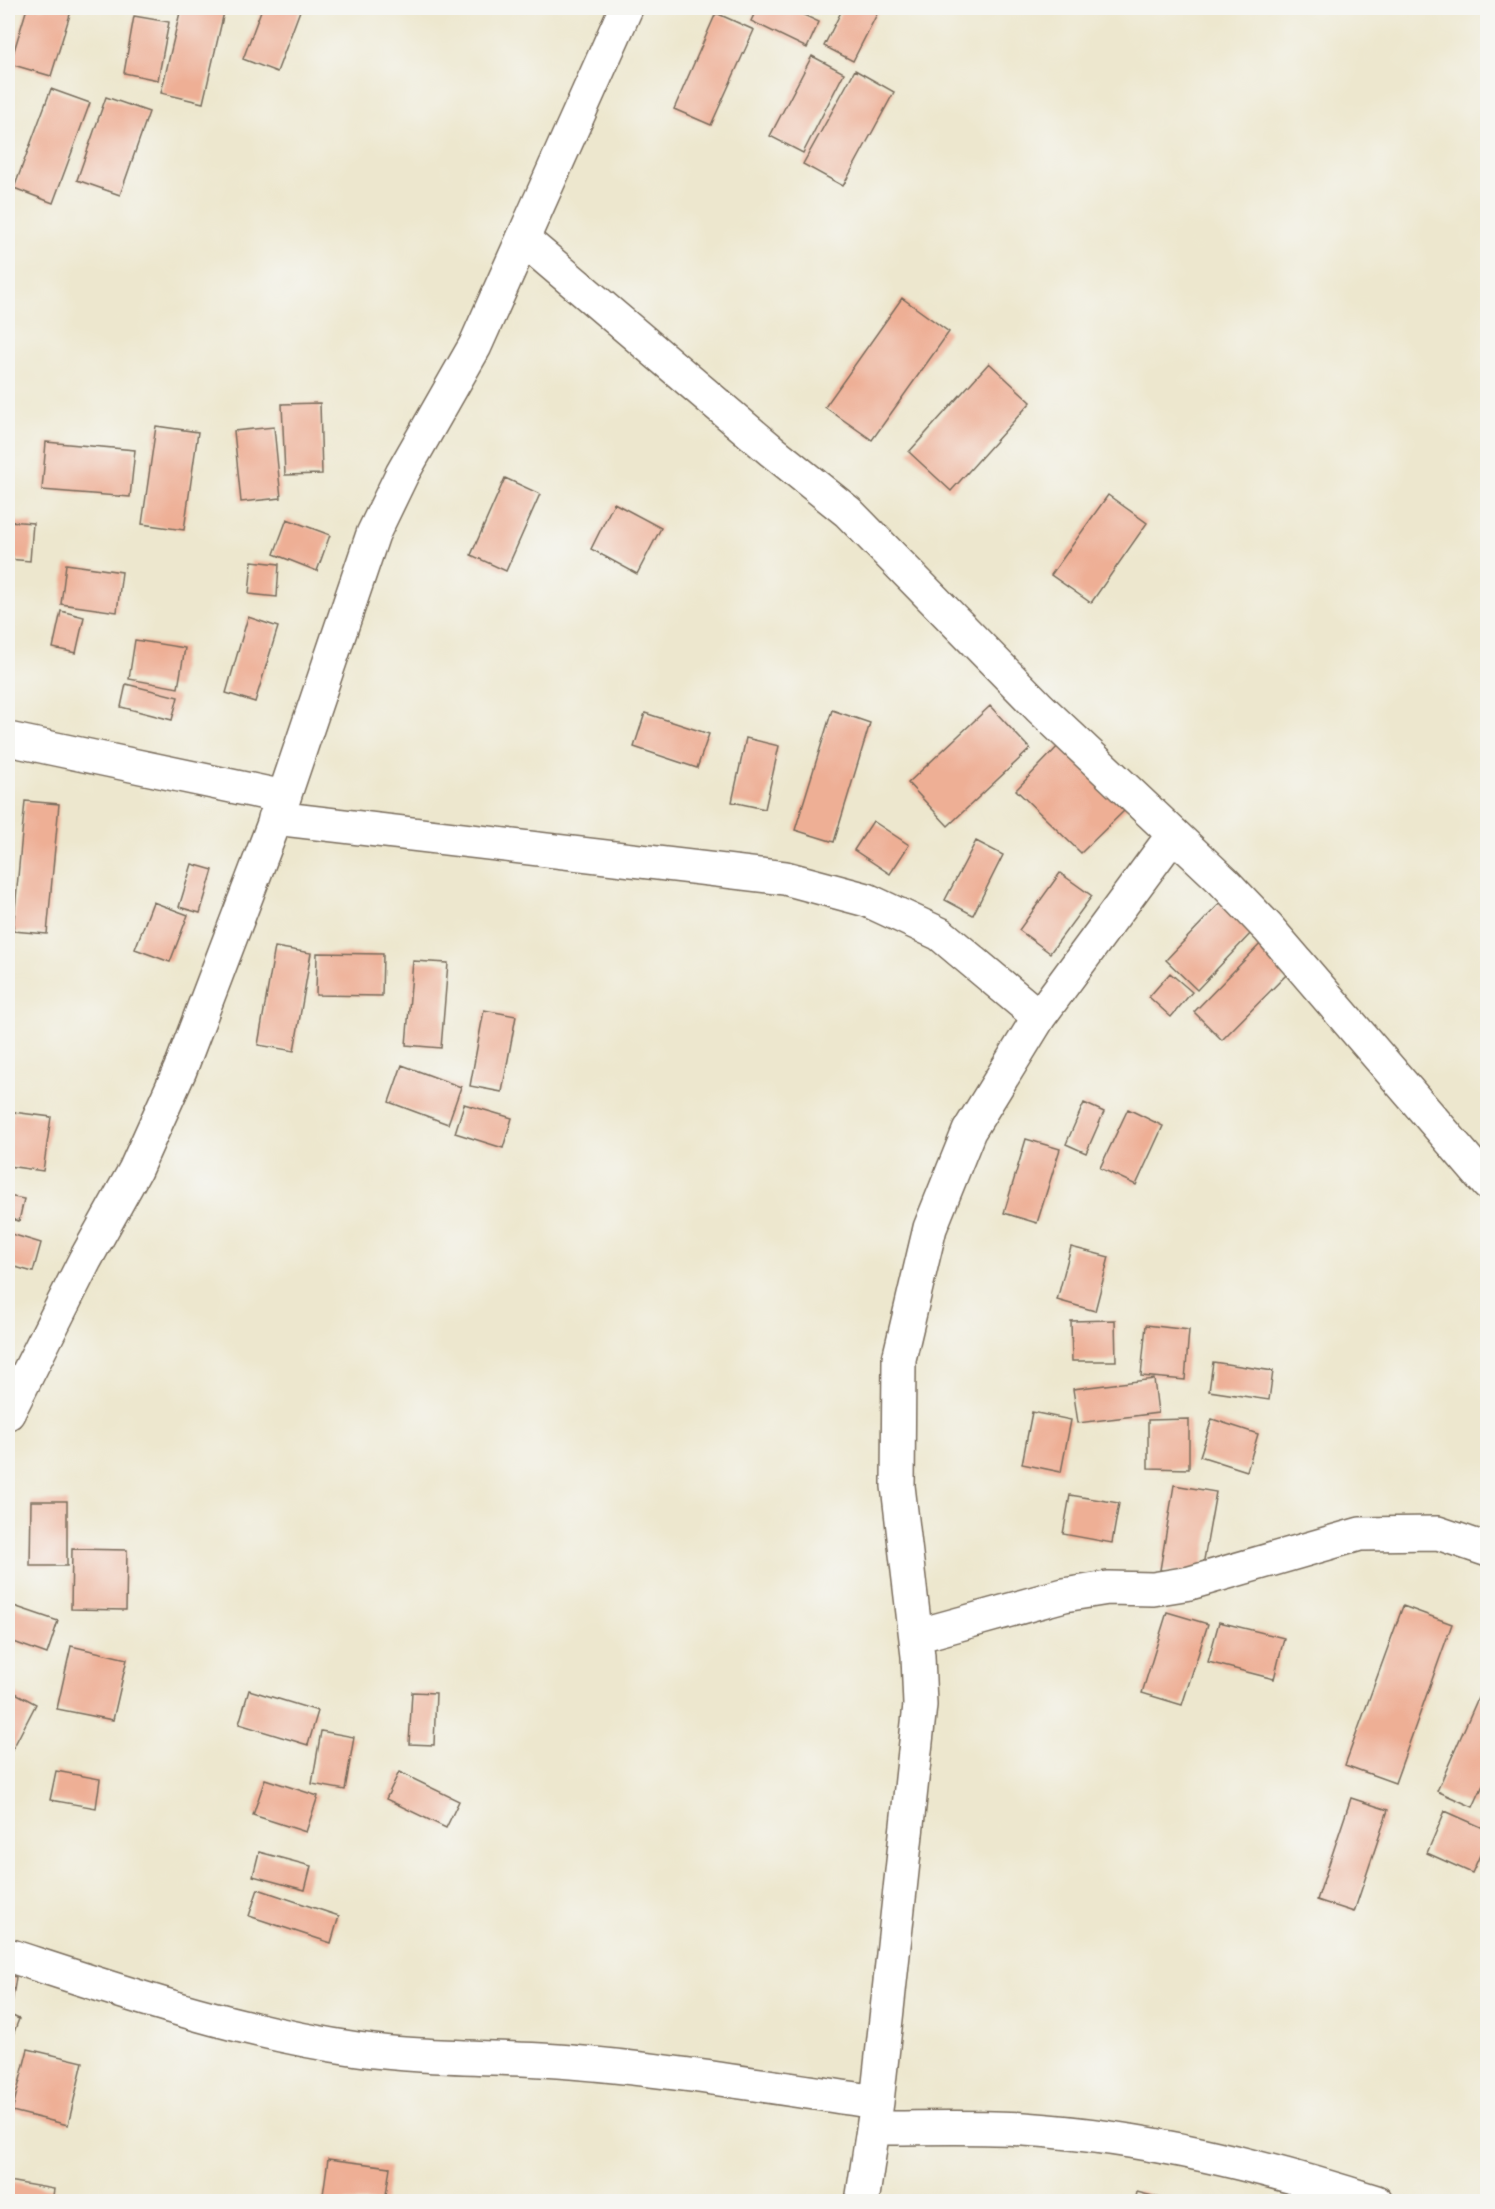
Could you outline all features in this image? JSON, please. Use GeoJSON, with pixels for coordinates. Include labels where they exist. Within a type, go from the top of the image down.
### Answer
{"type":"FeatureCollection","features":[{"type":"Feature","properties":{"kind":"street"},"geometry":{"type":"LineString","coordinates":[[8,1413],[85,1260],[135,1170],[180,1070],[279,807],[373,534],[402,474],[475,346],[626,8]]}},
{"type":"Feature","properties":{"kind":"street"},"geometry":{"type":"LineString","coordinates":[[523,239],[772,451],[848,512],[1040,708],[1268,928],[1488,1184]]}},
{"type":"Feature","properties":{"kind":"street"},"geometry":{"type":"LineString","coordinates":[[8,739],[279,807],[785,878],[867,900],[940,934],[1039,1017]]}},
{"type":"Feature","properties":{"kind":"street"},"geometry":{"type":"LineString","coordinates":[[861,2202],[876,2115],[920,1705],[916,1636],[898,1486],[899,1359],[930,1228],[969,1131],[1039,1017],[1173,835]]}},
{"type":"Feature","properties":{"kind":"street"},"geometry":{"type":"LineString","coordinates":[[916,1636],[1064,1595],[1108,1588],[1153,1589],[1190,1583],[1360,1534],[1438,1533],[1488,1550]]}},
{"type":"Feature","properties":{"kind":"street"},"geometry":{"type":"LineString","coordinates":[[8,1955],[146,2000],[295,2038],[358,2049],[571,2062],[876,2115],[1150,2143],[1257,2166],[1376,2202]]}},
{"type":"Feature","properties":{"kind":"building"},"geometry":{"type":"Polygon","coordinates":[[[27,8],[72,8],[51,76],[10,64],[27,8]]]}},
{"type":"Feature","properties":{"kind":"building"},"geometry":{"type":"Polygon","coordinates":[[[181,8],[225,8],[203,103],[161,93],[181,8]]]}},
{"type":"Feature","properties":{"kind":"building"},"geometry":{"type":"Polygon","coordinates":[[[262,8],[301,8],[277,72],[243,59],[262,8]]]}},
{"type":"Feature","properties":{"kind":"building"},"geometry":{"type":"Polygon","coordinates":[[[757,8],[789,8],[819,22],[807,48],[751,21],[757,8]]]}},
{"type":"Feature","properties":{"kind":"building"},"geometry":{"type":"Polygon","coordinates":[[[843,8],[880,8],[853,61],[824,46],[843,8]]]}},
{"type":"Feature","properties":{"kind":"building"},"geometry":{"type":"Polygon","coordinates":[[[716,13],[754,30],[711,125],[674,109],[716,13]]]}},
{"type":"Feature","properties":{"kind":"building"},"geometry":{"type":"Polygon","coordinates":[[[134,16],[169,22],[158,80],[124,73],[134,16]]]}},
{"type":"Feature","properties":{"kind":"building"},"geometry":{"type":"Polygon","coordinates":[[[812,56],[844,73],[803,153],[770,136],[812,56]]]}},
{"type":"Feature","properties":{"kind":"building"},"geometry":{"type":"Polygon","coordinates":[[[855,70],[894,92],[843,186],[803,164],[855,70]]]}},
{"type":"Feature","properties":{"kind":"building"},"geometry":{"type":"Polygon","coordinates":[[[51,89],[90,103],[53,203],[14,188],[51,89]]]}},
{"type":"Feature","properties":{"kind":"building"},"geometry":{"type":"Polygon","coordinates":[[[106,97],[149,112],[120,195],[77,180],[106,97]]]}},
{"type":"Feature","properties":{"kind":"building"},"geometry":{"type":"Polygon","coordinates":[[[902,298],[949,332],[872,440],[825,407],[902,298]]]}},
{"type":"Feature","properties":{"kind":"building"},"geometry":{"type":"Polygon","coordinates":[[[989,363],[1031,402],[951,491],[909,452],[989,363]]]}},
{"type":"Feature","properties":{"kind":"building"},"geometry":{"type":"Polygon","coordinates":[[[320,403],[322,474],[285,475],[282,404],[320,403]]]}},
{"type":"Feature","properties":{"kind":"building"},"geometry":{"type":"Polygon","coordinates":[[[156,426],[198,432],[184,530],[142,524],[156,426]]]}},
{"type":"Feature","properties":{"kind":"building"},"geometry":{"type":"Polygon","coordinates":[[[274,427],[281,498],[241,502],[234,431],[274,427]]]}},
{"type":"Feature","properties":{"kind":"building"},"geometry":{"type":"Polygon","coordinates":[[[46,442],[135,450],[130,497],[42,490],[46,442]]]}},
{"type":"Feature","properties":{"kind":"building"},"geometry":{"type":"Polygon","coordinates":[[[505,478],[540,494],[506,571],[471,555],[505,478]]]}},
{"type":"Feature","properties":{"kind":"building"},"geometry":{"type":"Polygon","coordinates":[[[1108,495],[1147,523],[1091,603],[1051,575],[1108,495]]]}},
{"type":"Feature","properties":{"kind":"building"},"geometry":{"type":"Polygon","coordinates":[[[614,503],[661,528],[637,574],[591,549],[614,503]]]}},
{"type":"Feature","properties":{"kind":"building"},"geometry":{"type":"Polygon","coordinates":[[[287,519],[330,535],[317,571],[274,554],[287,519]]]}},
{"type":"Feature","properties":{"kind":"building"},"geometry":{"type":"Polygon","coordinates":[[[8,521],[33,523],[30,561],[8,559],[8,521]]]}},
{"type":"Feature","properties":{"kind":"building"},"geometry":{"type":"Polygon","coordinates":[[[252,561],[279,564],[277,597],[249,594],[252,561]]]}},
{"type":"Feature","properties":{"kind":"building"},"geometry":{"type":"Polygon","coordinates":[[[66,564],[122,572],[117,612],[61,604],[66,564]]]}},
{"type":"Feature","properties":{"kind":"building"},"geometry":{"type":"Polygon","coordinates":[[[61,611],[84,617],[76,653],[53,648],[61,611]]]}},
{"type":"Feature","properties":{"kind":"building"},"geometry":{"type":"Polygon","coordinates":[[[248,617],[278,627],[255,702],[226,693],[248,617]]]}},
{"type":"Feature","properties":{"kind":"building"},"geometry":{"type":"Polygon","coordinates":[[[135,640],[185,648],[178,688],[129,679],[135,640]]]}},
{"type":"Feature","properties":{"kind":"building"},"geometry":{"type":"Polygon","coordinates":[[[126,684],[178,697],[172,720],[121,707],[126,684]]]}},
{"type":"Feature","properties":{"kind":"building"},"geometry":{"type":"Polygon","coordinates":[[[990,706],[1030,749],[948,826],[908,783],[990,706]]]}},
{"type":"Feature","properties":{"kind":"building"},"geometry":{"type":"Polygon","coordinates":[[[832,710],[870,723],[834,842],[795,830],[832,710]]]}},
{"type":"Feature","properties":{"kind":"building"},"geometry":{"type":"Polygon","coordinates":[[[645,713],[709,734],[697,768],[634,747],[645,713]]]}},
{"type":"Feature","properties":{"kind":"building"},"geometry":{"type":"Polygon","coordinates":[[[746,738],[779,746],[765,809],[732,802],[746,738]]]}},
{"type":"Feature","properties":{"kind":"building"},"geometry":{"type":"Polygon","coordinates":[[[1062,742],[1128,807],[1081,853],[1016,790],[1062,742]]]}},
{"type":"Feature","properties":{"kind":"building"},"geometry":{"type":"Polygon","coordinates":[[[25,801],[59,804],[47,934],[13,931],[25,801]]]}},
{"type":"Feature","properties":{"kind":"building"},"geometry":{"type":"Polygon","coordinates":[[[873,821],[909,845],[890,874],[854,850],[873,821]]]}},
{"type":"Feature","properties":{"kind":"building"},"geometry":{"type":"Polygon","coordinates":[[[976,841],[1003,855],[973,915],[945,900],[976,841]]]}},
{"type":"Feature","properties":{"kind":"building"},"geometry":{"type":"Polygon","coordinates":[[[192,864],[213,870],[200,913],[179,907],[192,864]]]}},
{"type":"Feature","properties":{"kind":"building"},"geometry":{"type":"Polygon","coordinates":[[[1060,873],[1092,896],[1050,953],[1019,930],[1060,873]]]}},
{"type":"Feature","properties":{"kind":"building"},"geometry":{"type":"Polygon","coordinates":[[[1222,901],[1253,931],[1197,990],[1166,960],[1222,901]]]}},
{"type":"Feature","properties":{"kind":"building"},"geometry":{"type":"Polygon","coordinates":[[[153,902],[188,915],[170,962],[135,949],[153,902]]]}},
{"type":"Feature","properties":{"kind":"building"},"geometry":{"type":"Polygon","coordinates":[[[1267,937],[1295,966],[1222,1040],[1194,1012],[1267,937]]]}},
{"type":"Feature","properties":{"kind":"building"},"geometry":{"type":"Polygon","coordinates":[[[275,947],[311,953],[294,1051],[258,1045],[275,947]]]}},
{"type":"Feature","properties":{"kind":"building"},"geometry":{"type":"Polygon","coordinates":[[[317,953],[383,954],[382,996],[316,995],[317,953]]]}},
{"type":"Feature","properties":{"kind":"building"},"geometry":{"type":"Polygon","coordinates":[[[413,961],[448,963],[441,1048],[406,1045],[413,961]]]}},
{"type":"Feature","properties":{"kind":"building"},"geometry":{"type":"Polygon","coordinates":[[[1170,973],[1192,992],[1171,1017],[1149,997],[1170,973]]]}},
{"type":"Feature","properties":{"kind":"building"},"geometry":{"type":"Polygon","coordinates":[[[484,1010],[516,1016],[502,1092],[470,1086],[484,1010]]]}},
{"type":"Feature","properties":{"kind":"building"},"geometry":{"type":"Polygon","coordinates":[[[402,1065],[461,1087],[448,1124],[389,1102],[402,1065]]]}},
{"type":"Feature","properties":{"kind":"building"},"geometry":{"type":"Polygon","coordinates":[[[1084,1103],[1104,1112],[1086,1153],[1066,1144],[1084,1103]]]}},
{"type":"Feature","properties":{"kind":"building"},"geometry":{"type":"Polygon","coordinates":[[[464,1104],[512,1118],[503,1148],[455,1133],[464,1104]]]}},
{"type":"Feature","properties":{"kind":"building"},"geometry":{"type":"Polygon","coordinates":[[[1128,1109],[1163,1126],[1136,1185],[1100,1168],[1128,1109]]]}},
{"type":"Feature","properties":{"kind":"building"},"geometry":{"type":"Polygon","coordinates":[[[13,1112],[51,1117],[43,1171],[8,1166],[13,1112]]]}},
{"type":"Feature","properties":{"kind":"building"},"geometry":{"type":"Polygon","coordinates":[[[1026,1139],[1060,1149],[1037,1223],[1004,1213],[1026,1139]]]}},
{"type":"Feature","properties":{"kind":"building"},"geometry":{"type":"Polygon","coordinates":[[[8,1196],[24,1199],[19,1221],[8,1218],[8,1196]]]}},
{"type":"Feature","properties":{"kind":"building"},"geometry":{"type":"Polygon","coordinates":[[[8,1233],[41,1243],[33,1272],[8,1265],[8,1233]]]}},
{"type":"Feature","properties":{"kind":"building"},"geometry":{"type":"Polygon","coordinates":[[[1071,1247],[1109,1257],[1095,1311],[1057,1300],[1071,1247]]]}},
{"type":"Feature","properties":{"kind":"building"},"geometry":{"type":"Polygon","coordinates":[[[1115,1320],[1116,1361],[1072,1361],[1071,1321],[1115,1320]]]}},
{"type":"Feature","properties":{"kind":"building"},"geometry":{"type":"Polygon","coordinates":[[[1146,1325],[1189,1330],[1185,1380],[1141,1376],[1146,1325]]]}},
{"type":"Feature","properties":{"kind":"building"},"geometry":{"type":"Polygon","coordinates":[[[1213,1362],[1273,1371],[1269,1400],[1209,1391],[1213,1362]]]}},
{"type":"Feature","properties":{"kind":"building"},"geometry":{"type":"Polygon","coordinates":[[[1154,1379],[1158,1413],[1078,1423],[1073,1389],[1154,1379]]]}},
{"type":"Feature","properties":{"kind":"building"},"geometry":{"type":"Polygon","coordinates":[[[1032,1412],[1071,1420],[1061,1472],[1022,1464],[1032,1412]]]}},
{"type":"Feature","properties":{"kind":"building"},"geometry":{"type":"Polygon","coordinates":[[[1189,1419],[1189,1469],[1148,1468],[1148,1420],[1189,1419]]]}},
{"type":"Feature","properties":{"kind":"building"},"geometry":{"type":"Polygon","coordinates":[[[1212,1419],[1258,1434],[1247,1471],[1200,1456],[1212,1419]]]}},
{"type":"Feature","properties":{"kind":"building"},"geometry":{"type":"Polygon","coordinates":[[[1174,1485],[1216,1492],[1201,1577],[1160,1570],[1174,1485]]]}},
{"type":"Feature","properties":{"kind":"building"},"geometry":{"type":"Polygon","coordinates":[[[1070,1495],[1119,1503],[1112,1543],[1063,1534],[1070,1495]]]}},
{"type":"Feature","properties":{"kind":"building"},"geometry":{"type":"Polygon","coordinates":[[[31,1501],[67,1501],[67,1566],[30,1566],[31,1501]]]}},
{"type":"Feature","properties":{"kind":"building"},"geometry":{"type":"Polygon","coordinates":[[[72,1549],[127,1550],[126,1610],[71,1609],[72,1549]]]}},
{"type":"Feature","properties":{"kind":"building"},"geometry":{"type":"Polygon","coordinates":[[[8,1604],[58,1621],[47,1654],[8,1640],[8,1604]]]}},
{"type":"Feature","properties":{"kind":"building"},"geometry":{"type":"Polygon","coordinates":[[[1403,1606],[1452,1624],[1395,1783],[1345,1765],[1403,1606]]]}},
{"type":"Feature","properties":{"kind":"building"},"geometry":{"type":"Polygon","coordinates":[[[1167,1612],[1208,1624],[1182,1705],[1142,1693],[1167,1612]]]}},
{"type":"Feature","properties":{"kind":"building"},"geometry":{"type":"Polygon","coordinates":[[[1219,1622],[1284,1638],[1274,1679],[1208,1662],[1219,1622]]]}},
{"type":"Feature","properties":{"kind":"building"},"geometry":{"type":"Polygon","coordinates":[[[71,1646],[127,1659],[113,1720],[57,1709],[71,1646]]]}},
{"type":"Feature","properties":{"kind":"building"},"geometry":{"type":"Polygon","coordinates":[[[8,1689],[36,1704],[8,1758],[8,1689]]]}},
{"type":"Feature","properties":{"kind":"building"},"geometry":{"type":"Polygon","coordinates":[[[249,1690],[318,1711],[308,1745],[239,1724],[249,1690]]]}},
{"type":"Feature","properties":{"kind":"building"},"geometry":{"type":"Polygon","coordinates":[[[412,1692],[436,1693],[434,1745],[409,1744],[412,1692]]]}},
{"type":"Feature","properties":{"kind":"building"},"geometry":{"type":"Polygon","coordinates":[[[1478,1698],[1488,1702],[1488,1774],[1473,1807],[1437,1791],[1478,1698]]]}},
{"type":"Feature","properties":{"kind":"building"},"geometry":{"type":"Polygon","coordinates":[[[321,1731],[354,1737],[345,1790],[312,1784],[321,1731]]]}},
{"type":"Feature","properties":{"kind":"building"},"geometry":{"type":"Polygon","coordinates":[[[56,1771],[100,1779],[96,1808],[50,1800],[56,1771]]]}},
{"type":"Feature","properties":{"kind":"building"},"geometry":{"type":"Polygon","coordinates":[[[399,1772],[459,1801],[446,1828],[386,1799],[399,1772]]]}},
{"type":"Feature","properties":{"kind":"building"},"geometry":{"type":"Polygon","coordinates":[[[265,1779],[318,1796],[306,1832],[253,1815],[265,1779]]]}},
{"type":"Feature","properties":{"kind":"building"},"geometry":{"type":"Polygon","coordinates":[[[1351,1798],[1388,1810],[1354,1912],[1317,1900],[1351,1798]]]}},
{"type":"Feature","properties":{"kind":"building"},"geometry":{"type":"Polygon","coordinates":[[[1445,1811],[1488,1830],[1488,1837],[1472,1873],[1427,1853],[1445,1811]]]}},
{"type":"Feature","properties":{"kind":"building"},"geometry":{"type":"Polygon","coordinates":[[[259,1852],[311,1866],[305,1890],[253,1876],[259,1852]]]}},
{"type":"Feature","properties":{"kind":"building"},"geometry":{"type":"Polygon","coordinates":[[[258,1889],[339,1916],[331,1943],[249,1916],[258,1889]]]}},
{"type":"Feature","properties":{"kind":"building"},"geometry":{"type":"Polygon","coordinates":[[[8,1975],[16,1977],[12,2003],[8,2002],[8,1975]]]}},
{"type":"Feature","properties":{"kind":"building"},"geometry":{"type":"Polygon","coordinates":[[[8,2014],[19,2019],[8,2048],[8,2014]]]}},
{"type":"Feature","properties":{"kind":"building"},"geometry":{"type":"Polygon","coordinates":[[[28,2049],[83,2062],[68,2125],[12,2111],[28,2049]]]}},
{"type":"Feature","properties":{"kind":"building"},"geometry":{"type":"Polygon","coordinates":[[[328,2159],[390,2167],[385,2202],[322,2202],[328,2159]]]}},
{"type":"Feature","properties":{"kind":"building"},"geometry":{"type":"Polygon","coordinates":[[[8,2181],[54,2189],[52,2202],[8,2202],[8,2181]]]}},
{"type":"Feature","properties":{"kind":"building"},"geometry":{"type":"Polygon","coordinates":[[[1137,2192],[1172,2201],[1172,2202],[1135,2202],[1137,2192]]]}}]}
